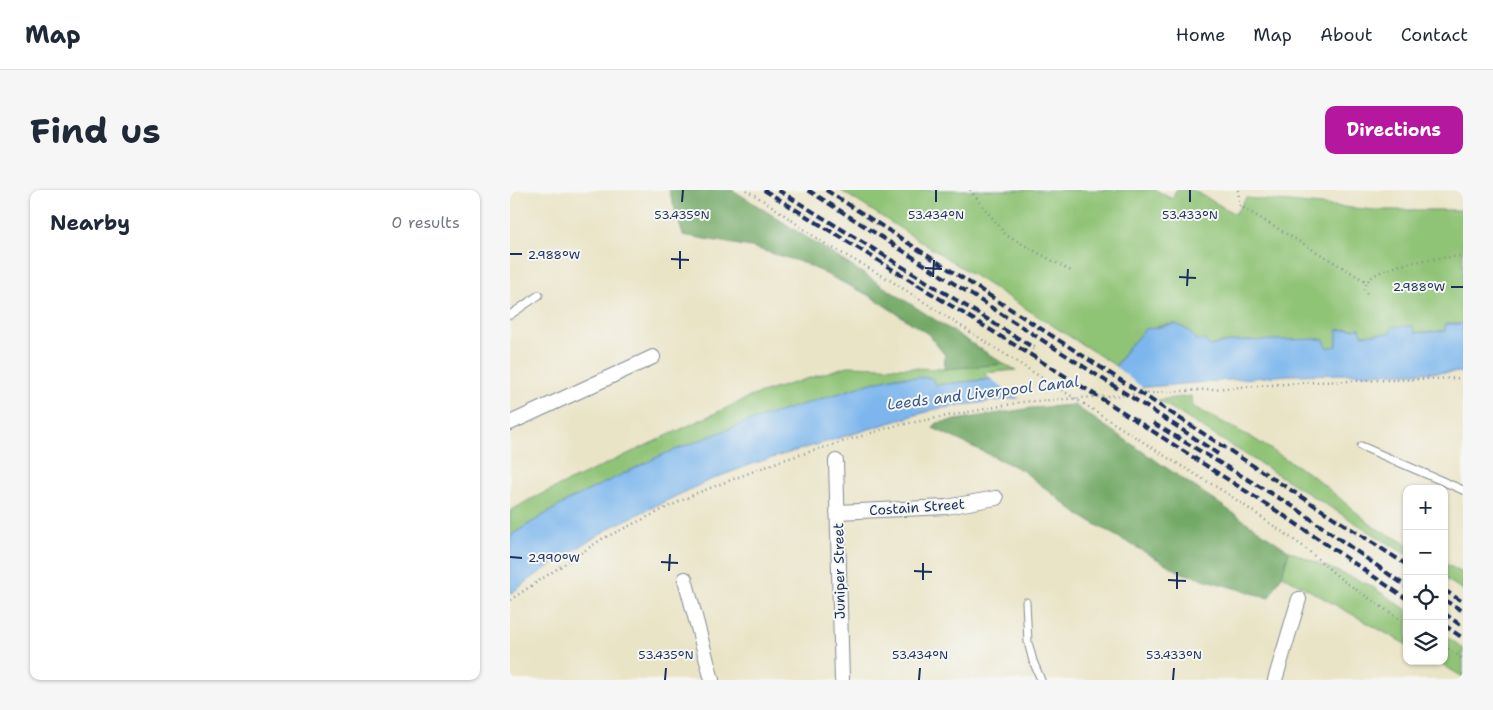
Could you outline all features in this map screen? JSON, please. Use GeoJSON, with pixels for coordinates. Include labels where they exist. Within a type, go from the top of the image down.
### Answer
{"type":"FeatureCollection","features":[{"type":"Feature","properties":{"kind":"street"},"geometry":{"type":"LineString","coordinates":[[510,423],[653,357]]}},
{"type":"Feature","properties":{"kind":"street","name":"Juniper Street"},"geometry":{"type":"LineString","coordinates":[[836,461],[842,680]]}},
{"type":"Feature","properties":{"kind":"street","name":"Costain Street"},"geometry":{"type":"LineString","coordinates":[[837,512],[946,507],[996,498]]}},
{"type":"Feature","properties":{"kind":"street"},"geometry":{"type":"LineString","coordinates":[[685,579],[712,680]]}},
{"type":"Feature","properties":{"kind":"street"},"geometry":{"type":"LineString","coordinates":[[1275,680],[1299,598]]}},
{"type":"Feature","properties":{"kind":"lane"},"geometry":{"type":"LineString","coordinates":[[510,315],[540,295]]}},
{"type":"Feature","properties":{"kind":"lane"},"geometry":{"type":"LineString","coordinates":[[1360,446],[1463,490]]}},
{"type":"Feature","properties":{"kind":"lane"},"geometry":{"type":"LineString","coordinates":[[1026,602],[1028,642],[1032,661],[1041,680]]}},
{"type":"Feature","properties":{"kind":"path"},"geometry":{"type":"LineString","coordinates":[[746,190],[822,242],[888,279],[1168,458],[1228,494],[1304,547],[1342,580],[1403,621]]}},
{"type":"Feature","properties":{"kind":"path"},"geometry":{"type":"LineString","coordinates":[[970,190],[1006,235],[1071,271]]}},
{"type":"Feature","properties":{"kind":"path"},"geometry":{"type":"LineString","coordinates":[[1238,190],[1240,206],[1367,282]]}},
{"type":"Feature","properties":{"kind":"path"},"geometry":{"type":"LineString","coordinates":[[1367,294],[1364,290],[1367,282],[1375,275],[1401,266],[1436,258],[1463,256]]}},
{"type":"Feature","properties":{"kind":"path"},"geometry":{"type":"LineString","coordinates":[[510,600],[602,539],[697,493],[783,460],[894,426],[1022,402],[1305,383],[1463,378]]}},
{"type":"Feature","properties":{"kind":"path"},"geometry":{"type":"LineString","coordinates":[[1448,649],[1463,658]]}},
{"type":"Feature","properties":{"kind":"green space"},"geometry":{"type":"Polygon","coordinates":[[[669,190],[733,190],[1004,364],[944,369],[945,355],[928,334],[870,296],[804,263],[751,247],[683,235],[669,190]]]}},
{"type":"Feature","properties":{"kind":"green space"},"geometry":{"type":"Polygon","coordinates":[[[840,190],[1156,190],[1172,199],[1176,190],[1193,190],[1235,214],[1246,198],[1375,210],[1463,210],[1463,324],[1446,324],[1445,331],[1362,335],[1360,328],[1337,330],[1337,346],[1326,348],[1323,339],[1220,343],[1210,346],[1196,340],[1189,331],[1176,324],[1162,325],[1152,329],[1128,348],[1116,366],[840,190]]]}},
{"type":"Feature","properties":{"kind":"green space"},"geometry":{"type":"Polygon","coordinates":[[[1004,364],[1016,370],[984,373],[991,379],[935,385],[932,378],[896,377],[750,421],[662,455],[569,500],[514,533],[510,539],[510,511],[529,500],[752,396],[848,366],[944,369],[1004,364]]]}},
{"type":"Feature","properties":{"kind":"green space"},"geometry":{"type":"Polygon","coordinates":[[[1191,396],[1192,406],[1251,437],[1313,476],[1374,527],[1403,542],[1403,553],[1158,400],[1191,396]]]}},
{"type":"Feature","properties":{"kind":"green space"},"geometry":{"type":"Polygon","coordinates":[[[1074,405],[1289,551],[1282,575],[1269,598],[1182,573],[1079,515],[1022,470],[933,428],[937,423],[1032,408],[1074,405]]]}},
{"type":"Feature","properties":{"kind":"green space"},"geometry":{"type":"Polygon","coordinates":[[[1289,551],[1370,585],[1403,607],[1403,643],[1282,575],[1289,551]]]}},
{"type":"Feature","properties":{"kind":"green space"},"geometry":{"type":"Polygon","coordinates":[[[1448,565],[1463,573],[1463,590],[1448,581],[1448,565]]]}},
{"type":"Feature","properties":{"kind":"green space"},"geometry":{"type":"Polygon","coordinates":[[[1448,638],[1463,648],[1463,677],[1443,665],[1448,665],[1448,638]]]}},
{"type":"Feature","properties":{"kind":"water","name":"Leeds and Liverpool Canal"},"geometry":{"type":"Polygon","coordinates":[[[1176,324],[1189,331],[1196,340],[1205,340],[1210,346],[1234,341],[1324,339],[1327,348],[1337,346],[1337,330],[1360,328],[1362,335],[1390,333],[1392,327],[1413,326],[1415,333],[1445,331],[1445,324],[1463,324],[1463,372],[1287,375],[1008,399],[936,409],[755,463],[710,480],[613,526],[540,572],[510,594],[510,539],[514,533],[569,500],[662,455],[750,421],[896,377],[932,378],[936,385],[1116,366],[1128,348],[1145,329],[1176,324]]]}},
{"type":"Feature","properties":{"kind":"pier"},"geometry":{"type":"Polygon","coordinates":[[[1112,364],[1144,389],[1022,400],[988,377],[1112,364]]]}},
{"type":"Feature","properties":{"kind":"railway"},"geometry":{"type":"LineString","coordinates":[[764,190],[1115,407],[1283,515],[1403,596]]}},
{"type":"Feature","properties":{"kind":"railway"},"geometry":{"type":"LineString","coordinates":[[778,190],[1034,348]]}},
{"type":"Feature","properties":{"kind":"railway"},"geometry":{"type":"LineString","coordinates":[[808,190],[1218,454]]}},
{"type":"Feature","properties":{"kind":"railway"},"geometry":{"type":"LineString","coordinates":[[826,190],[1403,562]]}},
{"type":"Feature","properties":{"kind":"railway"},"geometry":{"type":"LineString","coordinates":[[1153,423],[1294,507],[1403,584]]}},
{"type":"Feature","properties":{"kind":"railway"},"geometry":{"type":"LineString","coordinates":[[1448,593],[1463,602]]}},
{"type":"Feature","properties":{"kind":"railway"},"geometry":{"type":"LineString","coordinates":[[1448,602],[1463,611]]}},
{"type":"Feature","properties":{"kind":"railway"},"geometry":{"type":"LineString","coordinates":[[1448,616],[1463,627]]}},
{"type":"Feature","properties":{"kind":"railway"},"geometry":{"type":"LineString","coordinates":[[1448,628],[1463,638]]}}]}
